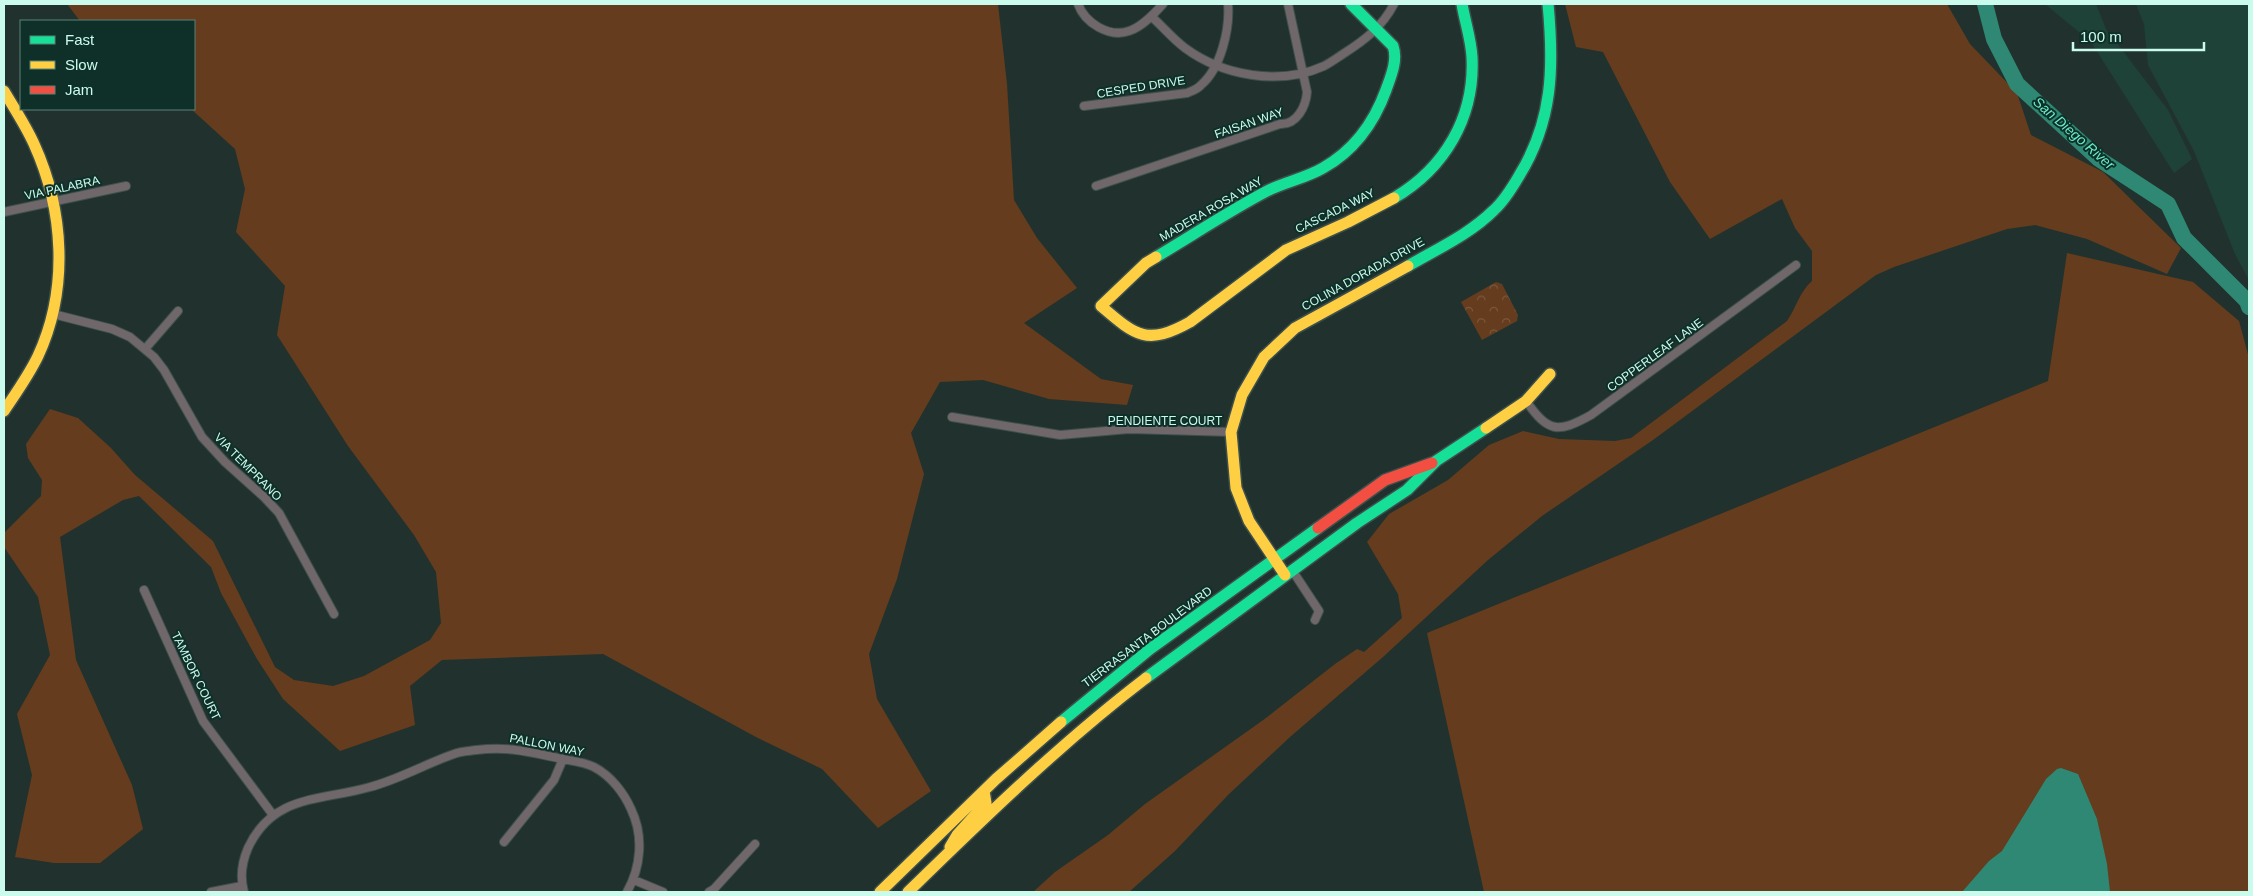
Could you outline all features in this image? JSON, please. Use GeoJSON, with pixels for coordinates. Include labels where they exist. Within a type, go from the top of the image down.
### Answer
{"type":"FeatureCollection","features":[{"type":"Feature","properties":{"kind":"street"},"geometry":{"type":"LineString","coordinates":[[1078,4],[1080,10],[1095,26],[1112,32],[1129,31],[1152,17],[1163,4]]}},
{"type":"Feature","properties":{"kind":"street","name":"CESPED DRIVE"},"geometry":{"type":"LineString","coordinates":[[1084,106],[1188,93],[1201,86],[1216,64],[1228,31],[1228,4]]}},
{"type":"Feature","properties":{"kind":"street","name":"FAISAN WAY"},"geometry":{"type":"LineString","coordinates":[[1096,186],[1280,124],[1286,124],[1298,117],[1307,101],[1304,72],[1288,4]]}},
{"type":"Feature","properties":{"kind":"street","name":"MADERA ROSA WAY"},"geometry":{"type":"LineString","coordinates":[[1100,306],[1146,263],[1268,191],[1323,168],[1339,157],[1367,130],[1377,114],[1390,80],[1396,54],[1393,46],[1351,4]]}},
{"type":"Feature","properties":{"kind":"street"},"geometry":{"type":"LineString","coordinates":[[1152,17],[1184,48],[1200,57],[1235,72],[1271,77],[1304,72],[1324,66],[1364,41],[1386,18],[1394,4]]}},
{"type":"Feature","properties":{"kind":"street","name":"CASCADA WAY"},"geometry":{"type":"LineString","coordinates":[[1100,306],[1133,331],[1159,336],[1185,326],[1283,251],[1341,225],[1415,185],[1437,164],[1455,136],[1466,112],[1472,84],[1472,55],[1462,4]]}},
{"type":"Feature","properties":{"kind":"street","name":"COLINA DORADA DRIVE"},"geometry":{"type":"LineString","coordinates":[[1289,572],[1276,560],[1249,521],[1242,506],[1233,469],[1231,432],[1242,396],[1264,357],[1295,328],[1312,316],[1456,239],[1494,210],[1514,186],[1532,155],[1544,123],[1549,98],[1552,45],[1548,4]]}},
{"type":"Feature","properties":{"kind":"street"},"geometry":{"type":"LineString","coordinates":[[4,91],[34,144],[55,200],[61,254],[59,284],[45,342],[34,367],[18,393],[4,410]]}},
{"type":"Feature","properties":{"kind":"street","name":"VIA PALABRA"},"geometry":{"type":"LineString","coordinates":[[4,212],[126,186]]}},
{"type":"Feature","properties":{"kind":"street","name":"COPPERLEAF LANE"},"geometry":{"type":"LineString","coordinates":[[1526,401],[1539,420],[1553,428],[1572,426],[1591,416],[1796,266]]}},
{"type":"Feature","properties":{"kind":"street"},"geometry":{"type":"LineString","coordinates":[[144,349],[178,311]]}},
{"type":"Feature","properties":{"kind":"street","name":"VIA TEMPRANO"},"geometry":{"type":"LineString","coordinates":[[53,314],[112,329],[130,338],[144,349],[164,370],[202,437],[225,462],[279,513],[334,614]]}},
{"type":"Feature","properties":{"kind":"street","name":"TIERRASANTA BOULEVARD"},"geometry":{"type":"LineString","coordinates":[[908,892],[1008,795],[1095,717],[1173,656],[1407,490],[1436,461],[1526,401],[1550,374]]}},
{"type":"Feature","properties":{"kind":"street","name":"PENDIENTE COURT"},"geometry":{"type":"LineString","coordinates":[[952,417],[1060,435],[1129,429],[1231,432]]}},
{"type":"Feature","properties":{"kind":"street","name":"TIERRASANTA BOULEVARD"},"geometry":{"type":"LineString","coordinates":[[880,892],[984,791],[1086,700],[1136,660],[1386,480],[1436,461]]}},
{"type":"Feature","properties":{"kind":"street"},"geometry":{"type":"LineString","coordinates":[[1289,572],[1319,611],[1315,620]]}},
{"type":"Feature","properties":{"kind":"street","name":"TAMBOR COURT"},"geometry":{"type":"LineString","coordinates":[[144,590],[203,720],[273,815]]}},
{"type":"Feature","properties":{"kind":"street","name":"PALLON WAY"},"geometry":{"type":"LineString","coordinates":[[243,889],[245,856],[255,834],[273,815],[298,802],[369,788],[403,777],[455,753],[500,747],[522,749],[596,768],[616,784],[628,801],[635,817],[639,839],[639,858],[634,880],[627,892]]}},
{"type":"Feature","properties":{"kind":"street"},"geometry":{"type":"LineString","coordinates":[[504,842],[554,780],[563,759]]}},
{"type":"Feature","properties":{"kind":"street"},"geometry":{"type":"LineString","coordinates":[[947,854],[955,834],[980,812],[986,803],[984,791]]}},
{"type":"Feature","properties":{"kind":"street"},"geometry":{"type":"LineString","coordinates":[[709,892],[714,889],[755,844]]}},
{"type":"Feature","properties":{"kind":"street"},"geometry":{"type":"LineString","coordinates":[[634,880],[663,892]]}},
{"type":"Feature","properties":{"kind":"street"},"geometry":{"type":"LineString","coordinates":[[211,892],[243,889]]}},
{"type":"Feature","properties":{"kind":"shaded area"},"geometry":{"type":"Polygon","coordinates":[[[2045,4],[2096,4],[2106,29],[2168,110],[2192,159],[2174,173],[2091,42],[2045,4]]]}},
{"type":"Feature","properties":{"kind":"shaded area"},"geometry":{"type":"Polygon","coordinates":[[[2136,4],[2249,4],[2249,280],[2235,254],[2194,151],[2148,65],[2144,24],[2136,4]]]}},
{"type":"Feature","properties":{"kind":"shaded area"},"geometry":{"type":"Polygon","coordinates":[[[2061,768],[2078,774],[2097,819],[2107,864],[2110,892],[1962,892],[1989,861],[2002,851],[2046,779],[2057,769],[2061,768]]]}},
{"type":"Feature","properties":{"kind":"green space"},"geometry":{"type":"Polygon","coordinates":[[[67,4],[998,4],[1007,84],[1014,200],[1037,238],[1077,288],[1024,323],[1101,379],[1133,385],[1127,405],[1049,399],[983,380],[940,382],[911,433],[924,474],[897,579],[869,654],[877,699],[931,791],[878,828],[822,769],[756,737],[603,654],[442,660],[410,686],[415,725],[340,751],[283,699],[257,659],[221,593],[211,567],[139,496],[123,500],[60,537],[76,660],[132,785],[143,829],[100,863],[54,863],[15,857],[32,775],[17,714],[50,655],[38,597],[4,547],[4,533],[41,496],[42,480],[28,458],[26,444],[50,409],[78,418],[111,448],[135,475],[213,541],[275,667],[294,680],[333,686],[364,676],[430,640],[441,623],[436,572],[414,535],[348,446],[277,335],[285,286],[236,232],[245,189],[235,149],[192,110],[195,110],[195,20],[79,20],[67,4]]]}},
{"type":"Feature","properties":{"kind":"green space"},"geometry":{"type":"Polygon","coordinates":[[[1565,4],[1947,4],[1970,44],[2017,93],[2031,135],[2103,172],[2181,248],[2167,274],[2087,239],[2035,225],[2007,229],[1894,267],[1876,275],[1653,440],[1542,516],[1488,560],[1383,657],[1290,737],[1228,795],[1175,851],[1129,892],[1033,892],[1055,872],[1108,835],[1145,804],[1266,718],[1335,664],[1357,649],[1364,652],[1402,618],[1398,594],[1367,542],[1389,514],[1448,480],[1489,445],[1523,431],[1559,439],[1615,441],[1631,438],[1787,321],[1804,290],[1812,281],[1812,251],[1795,228],[1782,199],[1710,239],[1670,182],[1603,52],[1576,47],[1565,4]]]}},
{"type":"Feature","properties":{"kind":"green space"},"geometry":{"type":"Polygon","coordinates":[[[2067,253],[2193,282],[2239,321],[2249,358],[2249,892],[1484,892],[1427,633],[2048,381],[2067,253]]]}},
{"type":"Feature","properties":{"kind":"green space"},"geometry":{"type":"Polygon","coordinates":[[[1496,282],[1502,284],[1518,315],[1517,321],[1482,340],[1461,302],[1496,282]]]}},
{"type":"Feature","properties":{"kind":"waterway","name":"San Diego River"},"geometry":{"type":"LineString","coordinates":[[1985,4],[1994,39],[2017,84],[2099,159],[2168,204],[2184,238],[2247,301],[2249,307]]}},
{"type":"Feature","properties":{"kind":"traffic: fast"},"geometry":{"type":"LineString","coordinates":[[1156,257],[1267,191],[1310,175],[1323,168],[1345,153],[1362,135],[1376,114],[1386,90],[1395,57],[1393,46],[1351,4]]}},
{"type":"Feature","properties":{"kind":"traffic: fast"},"geometry":{"type":"LineString","coordinates":[[1394,198],[1412,186],[1442,156],[1462,120],[1472,79],[1472,57],[1462,4]]}},
{"type":"Feature","properties":{"kind":"traffic: fast"},"geometry":{"type":"LineString","coordinates":[[1408,266],[1453,241],[1485,219],[1508,194],[1519,176],[1539,135],[1545,114],[1551,50],[1548,4]]}},
{"type":"Feature","properties":{"kind":"traffic: fast"},"geometry":{"type":"LineString","coordinates":[[1146,678],[1357,523],[1407,490],[1436,461],[1486,428]]}},
{"type":"Feature","properties":{"kind":"traffic: fast"},"geometry":{"type":"LineString","coordinates":[[1061,722],[1150,649],[1318,528]]}},
{"type":"Feature","properties":{"kind":"traffic: slow"},"geometry":{"type":"LineString","coordinates":[[4,91],[31,137],[44,169],[57,222],[59,250],[55,304],[48,330],[38,356],[4,411]]}},
{"type":"Feature","properties":{"kind":"traffic: slow"},"geometry":{"type":"LineString","coordinates":[[1156,257],[1146,263],[1101,306],[1124,325],[1142,334],[1163,334],[1190,322],[1286,250],[1348,222],[1394,198]]}},
{"type":"Feature","properties":{"kind":"traffic: slow"},"geometry":{"type":"LineString","coordinates":[[1285,575],[1249,521],[1236,488],[1231,432],[1242,395],[1264,357],[1295,328],[1408,266]]}},
{"type":"Feature","properties":{"kind":"traffic: slow"},"geometry":{"type":"LineString","coordinates":[[1486,428],[1526,401],[1550,374]]}},
{"type":"Feature","properties":{"kind":"traffic: slow"},"geometry":{"type":"LineString","coordinates":[[908,892],[1054,754],[1146,678]]}},
{"type":"Feature","properties":{"kind":"traffic: slow"},"geometry":{"type":"LineString","coordinates":[[880,892],[996,779],[1061,722]]}},
{"type":"Feature","properties":{"kind":"traffic: slow"},"geometry":{"type":"LineString","coordinates":[[950,847],[957,835],[986,803],[984,791]]}},
{"type":"Feature","properties":{"kind":"traffic: jam"},"geometry":{"type":"LineString","coordinates":[[1318,528],[1385,480],[1432,463]]}}]}
